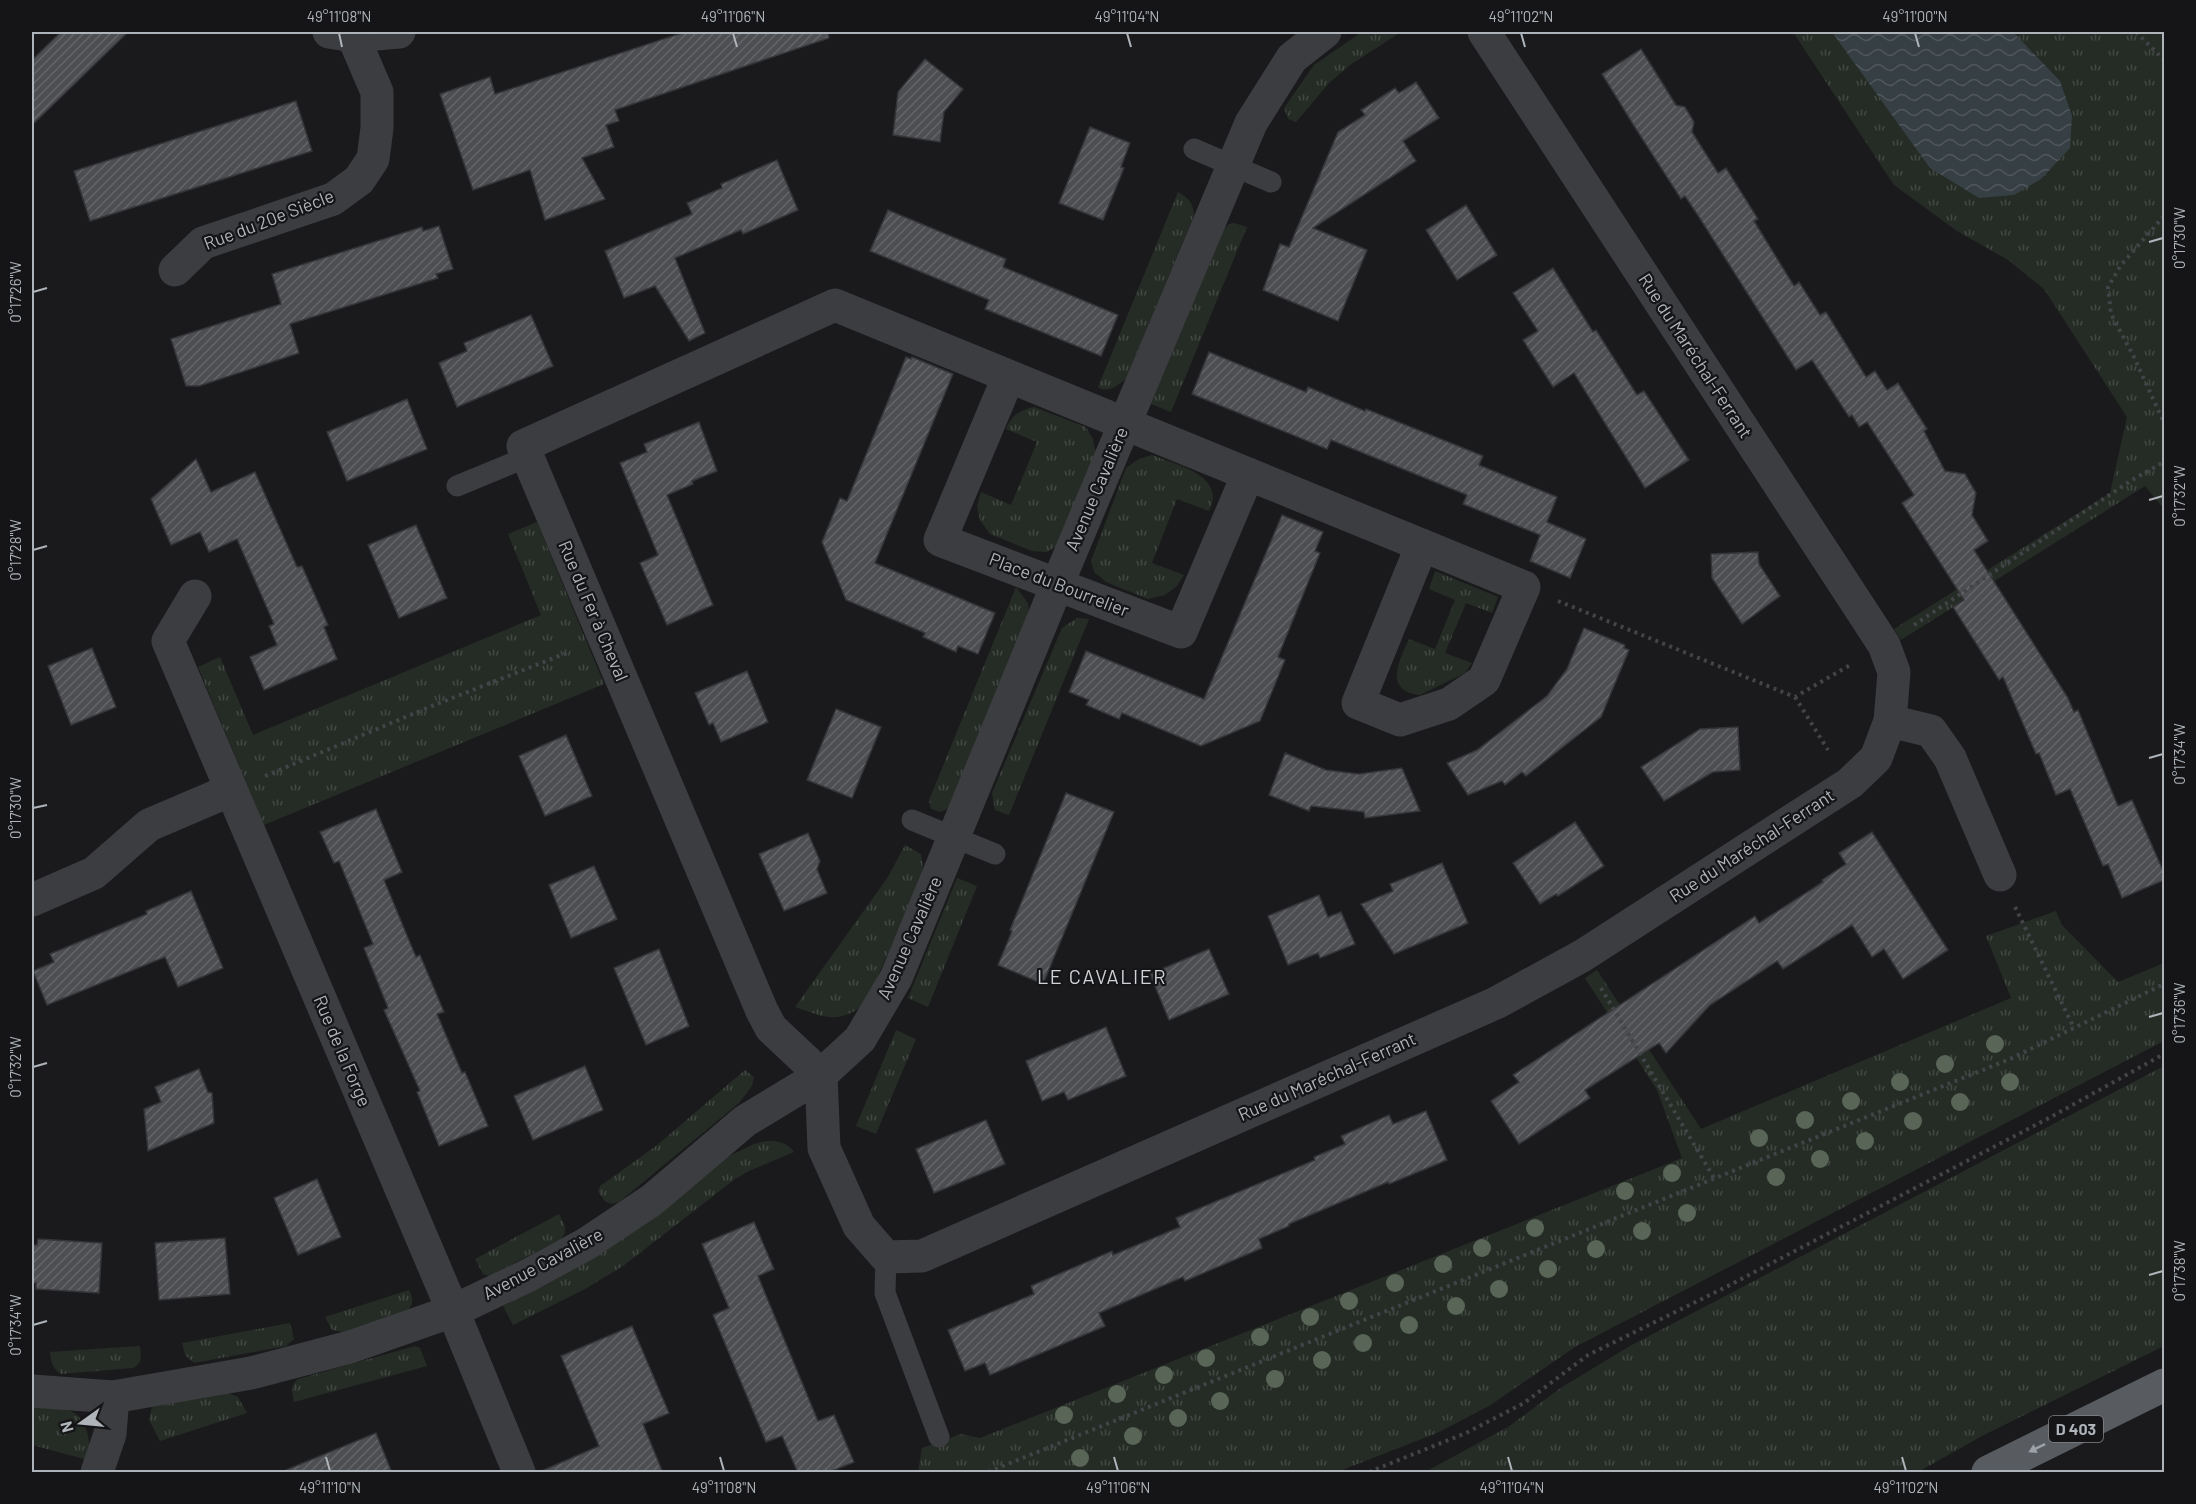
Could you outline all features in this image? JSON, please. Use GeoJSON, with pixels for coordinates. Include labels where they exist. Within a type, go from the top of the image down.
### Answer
{"type":"FeatureCollection","features":[{"type":"Feature","properties":{"kind":"main road","name":"D 403"},"geometry":{"type":"LineString","coordinates":[[1988,1473],[2164,1385]]}},
{"type":"Feature","properties":{"kind":"street","name":"Rue du 20e Siècle"},"geometry":{"type":"LineString","coordinates":[[175,270],[203,243],[333,199],[358,180],[373,159],[377,92],[341,34],[399,32]]}},
{"type":"Feature","properties":{"kind":"street","name":"Avenue Cavalière"},"geometry":{"type":"LineString","coordinates":[[32,1391],[113,1397],[251,1373],[350,1347],[453,1311],[586,1244],[652,1200],[745,1121],[821,1076],[860,1039],[896,978],[1057,585],[1251,123],[1292,58],[1325,32]]}},
{"type":"Feature","properties":{"kind":"street","name":"Rue du Maréchal-Ferrant"},"geometry":{"type":"LineString","coordinates":[[886,1257],[922,1256],[1496,1003],[1582,956],[1850,783],[1876,758],[1890,721],[1894,672],[1884,645],[1484,32]]}},
{"type":"Feature","properties":{"kind":"street"},"geometry":{"type":"LineString","coordinates":[[527,457],[523,446],[835,305],[1008,378],[1125,423],[1248,474],[1422,545],[1524,587],[1484,680],[1449,704],[1400,720],[1358,703],[1422,545]]}},
{"type":"Feature","properties":{"kind":"street","name":"Place du Bourrelier"},"geometry":{"type":"LineString","coordinates":[[1008,378],[940,540],[1181,632],[1248,474]]}},
{"type":"Feature","properties":{"kind":"street","name":"Rue du Fer à Cheval"},"geometry":{"type":"LineString","coordinates":[[527,457],[762,1011],[771,1028],[821,1076]]}},
{"type":"Feature","properties":{"kind":"street","name":"Rue de la Forge"},"geometry":{"type":"LineString","coordinates":[[195,596],[168,641],[453,1311],[519,1473]]}},
{"type":"Feature","properties":{"kind":"street"},"geometry":{"type":"LineString","coordinates":[[1890,721],[1931,731],[1950,758],[2000,875]]}},
{"type":"Feature","properties":{"kind":"street"},"geometry":{"type":"LineString","coordinates":[[32,900],[94,873],[149,825],[231,790]]}},
{"type":"Feature","properties":{"kind":"street"},"geometry":{"type":"LineString","coordinates":[[821,1076],[824,1148],[859,1226],[886,1257]]}},
{"type":"Feature","properties":{"kind":"street"},"geometry":{"type":"LineString","coordinates":[[98,1473],[110,1434],[113,1397]]}},
{"type":"Feature","properties":{"kind":"lane"},"geometry":{"type":"LineString","coordinates":[[1194,149],[1271,182]]}},
{"type":"Feature","properties":{"kind":"lane"},"geometry":{"type":"LineString","coordinates":[[457,486],[527,457]]}},
{"type":"Feature","properties":{"kind":"lane"},"geometry":{"type":"LineString","coordinates":[[912,820],[995,854]]}},
{"type":"Feature","properties":{"kind":"lane"},"geometry":{"type":"LineString","coordinates":[[886,1257],[885,1293],[939,1437]]}},
{"type":"Feature","properties":{"kind":"path"},"geometry":{"type":"LineString","coordinates":[[2136,32],[2164,60]]}},
{"type":"Feature","properties":{"kind":"path"},"geometry":{"type":"LineString","coordinates":[[2164,216],[2121,265],[2108,287],[2110,314],[2134,357],[2164,423]]}},
{"type":"Feature","properties":{"kind":"path"},"geometry":{"type":"LineString","coordinates":[[1795,697],[1884,645],[2132,480],[2164,462]]}},
{"type":"Feature","properties":{"kind":"path"},"geometry":{"type":"LineString","coordinates":[[1524,587],[1795,697],[1850,783]]}},
{"type":"Feature","properties":{"kind":"path"},"geometry":{"type":"LineString","coordinates":[[231,790],[605,638]]}},
{"type":"Feature","properties":{"kind":"path"},"geometry":{"type":"LineString","coordinates":[[2000,875],[2073,1028]]}},
{"type":"Feature","properties":{"kind":"path"},"geometry":{"type":"LineString","coordinates":[[1582,956],[1714,1178]]}},
{"type":"Feature","properties":{"kind":"path"},"geometry":{"type":"LineString","coordinates":[[988,1473],[2010,1059],[2164,984]]}},
{"type":"Feature","properties":{"kind":"path"},"geometry":{"type":"LineString","coordinates":[[1369,1473],[1466,1433],[1524,1403],[1588,1355],[1726,1287],[2049,1118],[2164,1054]]}},
{"type":"Feature","properties":{"kind":"green space"},"geometry":{"type":"Polygon","coordinates":[[[1362,32],[1401,32],[1350,65],[1329,83],[1296,122],[1288,119],[1284,108],[1314,65],[1362,32]]]}},
{"type":"Feature","properties":{"kind":"green space"},"geometry":{"type":"Polygon","coordinates":[[[1793,32],[2164,32],[2164,509],[2145,486],[1901,640],[1894,629],[2110,493],[2127,417],[2044,289],[2008,260],[1957,231],[1894,185],[1793,32]]]}},
{"type":"Feature","properties":{"kind":"green space"},"geometry":{"type":"Polygon","coordinates":[[[1178,192],[1190,201],[1194,215],[1126,379],[1113,388],[1102,389],[1098,387],[1178,192]]]}},
{"type":"Feature","properties":{"kind":"green space"},"geometry":{"type":"Polygon","coordinates":[[[1234,223],[1247,227],[1171,412],[1151,404],[1224,229],[1234,223]]]}},
{"type":"Feature","properties":{"kind":"green space"},"geometry":{"type":"Polygon","coordinates":[[[1034,407],[1086,427],[1093,439],[1096,455],[1057,546],[1047,552],[1032,551],[990,534],[980,520],[977,506],[981,492],[1011,505],[1037,442],[1006,429],[1017,414],[1034,407]]]}},
{"type":"Feature","properties":{"kind":"green space"},"geometry":{"type":"Polygon","coordinates":[[[1152,455],[1196,473],[1211,488],[1213,499],[1209,511],[1177,499],[1152,563],[1184,575],[1176,587],[1165,595],[1148,599],[1106,582],[1094,572],[1091,561],[1126,468],[1139,459],[1152,455]]]}},
{"type":"Feature","properties":{"kind":"green space"},"geometry":{"type":"Polygon","coordinates":[[[537,522],[604,684],[264,825],[198,667],[220,657],[253,735],[541,615],[508,534],[537,522]]]}},
{"type":"Feature","properties":{"kind":"green space"},"geometry":{"type":"Polygon","coordinates":[[[1435,571],[1498,597],[1492,613],[1466,603],[1445,653],[1472,663],[1465,673],[1420,695],[1401,687],[1397,673],[1409,639],[1435,649],[1455,600],[1429,589],[1435,571]]]}},
{"type":"Feature","properties":{"kind":"green space"},"geometry":{"type":"Polygon","coordinates":[[[1016,587],[1028,603],[1029,614],[949,808],[941,812],[931,809],[929,800],[1016,587]]]}},
{"type":"Feature","properties":{"kind":"green space"},"geometry":{"type":"Polygon","coordinates":[[[1077,618],[1089,619],[1009,815],[995,810],[992,793],[1062,628],[1077,618]]]}},
{"type":"Feature","properties":{"kind":"green space"},"geometry":{"type":"Polygon","coordinates":[[[905,845],[921,854],[923,868],[910,904],[865,1004],[839,1017],[823,1016],[795,1007],[888,877],[905,845]]]}},
{"type":"Feature","properties":{"kind":"green space"},"geometry":{"type":"Polygon","coordinates":[[[957,878],[977,886],[928,1007],[908,998],[957,878]]]}},
{"type":"Feature","properties":{"kind":"green space"},"geometry":{"type":"Polygon","coordinates":[[[2056,911],[2062,925],[2118,982],[2164,963],[2164,1041],[1575,1347],[1489,1406],[1437,1433],[1337,1472],[918,1472],[922,1448],[961,1434],[980,1438],[1682,1158],[1657,1090],[1585,978],[1597,970],[1701,1129],[2011,998],[1986,936],[2056,911]]]}},
{"type":"Feature","properties":{"kind":"green space"},"geometry":{"type":"Polygon","coordinates":[[[896,1030],[916,1039],[876,1134],[856,1126],[896,1030]]]}},
{"type":"Feature","properties":{"kind":"green space"},"geometry":{"type":"Polygon","coordinates":[[[2164,1066],[2164,1346],[1982,1436],[1918,1472],[1425,1472],[1508,1427],[1562,1387],[1630,1346],[2164,1066]]]}},
{"type":"Feature","properties":{"kind":"green space"},"geometry":{"type":"Polygon","coordinates":[[[745,1070],[754,1077],[752,1086],[739,1103],[619,1202],[609,1203],[604,1200],[598,1191],[600,1186],[656,1146],[745,1070]]]}},
{"type":"Feature","properties":{"kind":"green space"},"geometry":{"type":"Polygon","coordinates":[[[766,1141],[782,1143],[794,1152],[735,1179],[623,1266],[585,1289],[513,1325],[503,1306],[583,1263],[725,1158],[754,1144],[766,1141]]]}},
{"type":"Feature","properties":{"kind":"green space"},"geometry":{"type":"Polygon","coordinates":[[[559,1214],[565,1230],[561,1239],[490,1276],[483,1274],[475,1259],[559,1214]]]}},
{"type":"Feature","properties":{"kind":"green space"},"geometry":{"type":"Polygon","coordinates":[[[409,1290],[412,1301],[407,1311],[347,1333],[332,1330],[325,1317],[409,1290]]]}},
{"type":"Feature","properties":{"kind":"green space"},"geometry":{"type":"Polygon","coordinates":[[[290,1323],[294,1339],[286,1346],[194,1363],[185,1355],[182,1343],[290,1323]]]}},
{"type":"Feature","properties":{"kind":"green space"},"geometry":{"type":"Polygon","coordinates":[[[140,1346],[140,1361],[133,1368],[61,1374],[52,1364],[50,1352],[140,1346]]]}},
{"type":"Feature","properties":{"kind":"green space"},"geometry":{"type":"Polygon","coordinates":[[[415,1346],[420,1348],[427,1366],[294,1402],[292,1392],[298,1379],[415,1346]]]}},
{"type":"Feature","properties":{"kind":"green space"},"geometry":{"type":"Polygon","coordinates":[[[226,1392],[238,1397],[247,1413],[160,1441],[149,1420],[152,1407],[226,1392]]]}},
{"type":"Feature","properties":{"kind":"green space"},"geometry":{"type":"Polygon","coordinates":[[[32,1407],[65,1409],[78,1417],[88,1437],[88,1460],[32,1445],[32,1407]]]}},
{"type":"Feature","properties":{"kind":"water"},"geometry":{"type":"Polygon","coordinates":[[[1832,32],[2013,32],[2060,81],[2072,116],[2070,148],[2041,179],[2014,195],[1979,198],[1930,168],[1832,32]]]}},
{"type":"Feature","properties":{"kind":"building"},"geometry":{"type":"Polygon","coordinates":[[[61,32],[128,32],[32,125],[32,60],[61,32]]]}},
{"type":"Feature","properties":{"kind":"building"},"geometry":{"type":"Polygon","coordinates":[[[685,32],[828,32],[829,38],[615,110],[619,121],[606,125],[614,147],[582,158],[605,199],[545,220],[530,170],[473,190],[440,94],[490,77],[495,94],[685,32]]]}},
{"type":"Feature","properties":{"kind":"building"},"geometry":{"type":"Polygon","coordinates":[[[1641,49],[1676,105],[1685,107],[1694,122],[1692,132],[1718,173],[1726,168],[1758,219],[1754,221],[1794,286],[1799,282],[1820,315],[1826,312],[1866,377],[1875,371],[1887,390],[1898,383],[1927,429],[1924,431],[1945,471],[1965,474],[1976,493],[1972,515],[1988,541],[1974,550],[2068,698],[2074,712],[2078,710],[2118,806],[2132,800],[2164,873],[2164,880],[2122,898],[2108,864],[2103,866],[2070,789],[2056,795],[2003,677],[1999,680],[1953,607],[1964,600],[1902,503],[1914,495],[1867,422],[1859,427],[1852,415],[1849,417],[1812,360],[1796,370],[1699,217],[1685,196],[1681,199],[1636,129],[1602,74],[1641,49]]]}},
{"type":"Feature","properties":{"kind":"building"},"geometry":{"type":"Polygon","coordinates":[[[925,59],[963,89],[944,112],[940,142],[893,135],[898,92],[925,59]]]}},
{"type":"Feature","properties":{"kind":"building"},"geometry":{"type":"Polygon","coordinates":[[[1416,82],[1439,118],[1403,141],[1416,161],[1313,228],[1367,250],[1338,321],[1263,290],[1280,244],[1289,247],[1338,132],[1365,115],[1361,110],[1395,88],[1399,93],[1416,82]]]}},
{"type":"Feature","properties":{"kind":"building"},"geometry":{"type":"Polygon","coordinates":[[[296,101],[312,151],[90,221],[74,171],[296,101]]]}},
{"type":"Feature","properties":{"kind":"building"},"geometry":{"type":"Polygon","coordinates":[[[1090,127],[1130,143],[1121,167],[1124,168],[1103,220],[1059,203],[1090,127]]]}},
{"type":"Feature","properties":{"kind":"building"},"geometry":{"type":"Polygon","coordinates":[[[777,160],[798,210],[743,234],[741,230],[675,258],[705,333],[689,341],[655,286],[624,298],[605,251],[692,214],[687,203],[722,188],[721,184],[777,160]]]}},
{"type":"Feature","properties":{"kind":"building"},"geometry":{"type":"Polygon","coordinates":[[[1466,205],[1497,255],[1457,280],[1426,230],[1466,205]]]}},
{"type":"Feature","properties":{"kind":"building"},"geometry":{"type":"Polygon","coordinates":[[[888,210],[1006,259],[1003,267],[1118,315],[1101,356],[985,309],[989,300],[870,251],[888,210]]]}},
{"type":"Feature","properties":{"kind":"building"},"geometry":{"type":"Polygon","coordinates":[[[439,226],[453,269],[436,274],[438,278],[290,324],[299,353],[199,386],[186,386],[171,339],[281,304],[272,274],[422,227],[423,231],[439,226]]]}},
{"type":"Feature","properties":{"kind":"building"},"geometry":{"type":"Polygon","coordinates":[[[1553,268],[1593,332],[1596,330],[1637,395],[1644,391],[1689,460],[1645,488],[1574,373],[1553,387],[1523,340],[1538,331],[1513,293],[1553,268]]]}},
{"type":"Feature","properties":{"kind":"building"},"geometry":{"type":"Polygon","coordinates":[[[531,315],[553,366],[457,407],[439,363],[467,351],[464,343],[531,315]]]}},
{"type":"Feature","properties":{"kind":"building"},"geometry":{"type":"Polygon","coordinates":[[[1209,352],[1306,392],[1308,387],[1483,456],[1479,465],[1557,497],[1547,522],[1586,539],[1570,578],[1530,561],[1540,535],[1463,504],[1467,495],[1331,440],[1327,449],[1192,394],[1209,352]]]}},
{"type":"Feature","properties":{"kind":"building"},"geometry":{"type":"Polygon","coordinates":[[[906,357],[911,359],[912,357],[953,374],[875,563],[995,613],[978,654],[958,646],[956,652],[923,637],[925,633],[846,600],[822,542],[840,498],[847,501],[906,357]]]}},
{"type":"Feature","properties":{"kind":"building"},"geometry":{"type":"Polygon","coordinates":[[[407,399],[427,449],[347,481],[327,432],[407,399]]]}},
{"type":"Feature","properties":{"kind":"building"},"geometry":{"type":"Polygon","coordinates":[[[699,422],[717,471],[692,481],[693,484],[667,495],[713,605],[667,625],[640,563],[658,555],[620,463],[647,452],[644,444],[699,422]]]}},
{"type":"Feature","properties":{"kind":"building"},"geometry":{"type":"Polygon","coordinates":[[[196,459],[211,492],[255,472],[297,567],[302,566],[328,625],[324,627],[337,659],[264,690],[250,657],[277,645],[269,626],[274,624],[237,539],[209,552],[200,532],[171,545],[151,499],[196,459]]]}},
{"type":"Feature","properties":{"kind":"building"},"geometry":{"type":"Polygon","coordinates":[[[1282,515],[1323,532],[1315,551],[1320,553],[1278,657],[1285,660],[1260,721],[1201,746],[1122,713],[1119,719],[1086,705],[1089,700],[1069,692],[1086,651],[1204,699],[1282,515]]]}},
{"type":"Feature","properties":{"kind":"building"},"geometry":{"type":"Polygon","coordinates":[[[416,525],[447,598],[399,618],[368,545],[416,525]]]}},
{"type":"Feature","properties":{"kind":"building"},"geometry":{"type":"Polygon","coordinates":[[[1758,552],[1759,564],[1780,596],[1742,624],[1712,578],[1711,554],[1758,552]]]}},
{"type":"Feature","properties":{"kind":"building"},"geometry":{"type":"Polygon","coordinates":[[[1584,628],[1625,645],[1624,648],[1629,650],[1601,717],[1526,776],[1522,772],[1505,785],[1502,781],[1468,795],[1447,763],[1477,750],[1547,696],[1567,669],[1584,628]]]}},
{"type":"Feature","properties":{"kind":"building"},"geometry":{"type":"Polygon","coordinates":[[[92,648],[116,707],[71,725],[48,666],[92,648]]]}},
{"type":"Feature","properties":{"kind":"building"},"geometry":{"type":"Polygon","coordinates":[[[747,671],[768,722],[721,742],[713,723],[709,725],[695,693],[747,671]]]}},
{"type":"Feature","properties":{"kind":"building"},"geometry":{"type":"Polygon","coordinates":[[[836,709],[881,727],[852,798],[807,780],[836,709]]]}},
{"type":"Feature","properties":{"kind":"building"},"geometry":{"type":"Polygon","coordinates":[[[1738,727],[1740,770],[1713,772],[1664,801],[1641,767],[1700,729],[1738,727]]]}},
{"type":"Feature","properties":{"kind":"building"},"geometry":{"type":"Polygon","coordinates":[[[566,735],[592,796],[545,816],[519,756],[566,735]]]}},
{"type":"Feature","properties":{"kind":"building"},"geometry":{"type":"Polygon","coordinates":[[[1285,753],[1326,770],[1359,774],[1402,768],[1420,811],[1365,818],[1364,812],[1311,806],[1309,811],[1269,795],[1285,753]]]}},
{"type":"Feature","properties":{"kind":"building"},"geometry":{"type":"Polygon","coordinates":[[[1066,793],[1114,812],[1043,984],[998,965],[1066,793]]]}},
{"type":"Feature","properties":{"kind":"building"},"geometry":{"type":"Polygon","coordinates":[[[376,809],[402,872],[384,880],[416,957],[420,955],[444,1012],[437,1014],[488,1126],[439,1146],[417,1092],[420,1091],[384,1010],[388,1008],[364,948],[373,944],[339,861],[334,863],[320,832],[376,809]]]}},
{"type":"Feature","properties":{"kind":"building"},"geometry":{"type":"Polygon","coordinates":[[[1575,822],[1604,866],[1558,896],[1556,894],[1540,904],[1513,863],[1575,822]]]}},
{"type":"Feature","properties":{"kind":"building"},"geometry":{"type":"Polygon","coordinates":[[[1872,832],[1948,950],[1903,979],[1884,949],[1872,957],[1852,925],[1783,969],[1777,961],[1710,1005],[1666,1053],[1659,1043],[1585,1090],[1590,1098],[1519,1144],[1491,1101],[1519,1082],[1513,1075],[1755,916],[1759,923],[1823,882],[1822,880],[1846,864],[1839,853],[1872,832]]]}},
{"type":"Feature","properties":{"kind":"building"},"geometry":{"type":"Polygon","coordinates":[[[808,833],[820,861],[817,869],[827,893],[784,911],[759,854],[808,833]]]}},
{"type":"Feature","properties":{"kind":"building"},"geometry":{"type":"Polygon","coordinates":[[[1442,863],[1468,923],[1394,954],[1361,904],[1393,891],[1390,884],[1442,863]]]}},
{"type":"Feature","properties":{"kind":"building"},"geometry":{"type":"Polygon","coordinates":[[[594,866],[617,919],[571,938],[549,885],[594,866]]]}},
{"type":"Feature","properties":{"kind":"building"},"geometry":{"type":"Polygon","coordinates":[[[191,891],[223,968],[178,987],[165,957],[47,1005],[33,971],[54,962],[50,954],[147,914],[146,911],[191,891]]]}},
{"type":"Feature","properties":{"kind":"building"},"geometry":{"type":"Polygon","coordinates":[[[1319,895],[1328,917],[1341,912],[1355,944],[1320,958],[1318,953],[1288,965],[1268,916],[1319,895]]]}},
{"type":"Feature","properties":{"kind":"building"},"geometry":{"type":"Polygon","coordinates":[[[659,949],[689,1026],[646,1045],[614,968],[659,949]]]}},
{"type":"Feature","properties":{"kind":"building"},"geometry":{"type":"Polygon","coordinates":[[[1209,949],[1229,994],[1169,1020],[1150,974],[1209,949]]]}},
{"type":"Feature","properties":{"kind":"building"},"geometry":{"type":"Polygon","coordinates":[[[1106,1027],[1126,1076],[1068,1100],[1064,1092],[1042,1101],[1026,1061],[1106,1027]]]}},
{"type":"Feature","properties":{"kind":"building"},"geometry":{"type":"Polygon","coordinates":[[[585,1066],[603,1110],[533,1140],[514,1096],[585,1066]]]}},
{"type":"Feature","properties":{"kind":"building"},"geometry":{"type":"Polygon","coordinates":[[[199,1069],[208,1092],[212,1093],[214,1123],[148,1151],[144,1109],[161,1102],[155,1087],[199,1069]]]}},
{"type":"Feature","properties":{"kind":"building"},"geometry":{"type":"Polygon","coordinates":[[[1426,1111],[1447,1160],[1289,1224],[1259,1239],[1262,1248],[1185,1281],[1183,1277],[1099,1313],[1105,1326],[990,1375],[985,1363],[965,1371],[948,1330],[1034,1294],[1031,1286],[1112,1251],[1113,1255],[1180,1227],[1176,1218],[1315,1160],[1314,1157],[1345,1144],[1341,1136],[1389,1115],[1393,1124],[1426,1111]]]}},
{"type":"Feature","properties":{"kind":"building"},"geometry":{"type":"Polygon","coordinates":[[[986,1120],[1005,1164],[934,1193],[916,1149],[986,1120]]]}},
{"type":"Feature","properties":{"kind":"building"},"geometry":{"type":"Polygon","coordinates":[[[317,1179],[341,1237],[298,1255],[274,1198],[317,1179]]]}},
{"type":"Feature","properties":{"kind":"building"},"geometry":{"type":"Polygon","coordinates":[[[754,1222],[774,1269],[758,1276],[818,1421],[834,1415],[854,1462],[827,1473],[798,1473],[782,1436],[766,1442],[713,1315],[729,1308],[702,1244],[754,1222]]]}},
{"type":"Feature","properties":{"kind":"building"},"geometry":{"type":"Polygon","coordinates":[[[225,1238],[230,1294],[159,1300],[155,1243],[225,1238]]]}},
{"type":"Feature","properties":{"kind":"building"},"geometry":{"type":"Polygon","coordinates":[[[38,1239],[102,1243],[99,1293],[36,1289],[36,1283],[32,1283],[32,1245],[37,1245],[38,1239]]]}},
{"type":"Feature","properties":{"kind":"building"},"geometry":{"type":"Polygon","coordinates":[[[632,1326],[669,1413],[643,1424],[663,1473],[537,1473],[599,1446],[561,1356],[632,1326]]]}},
{"type":"Feature","properties":{"kind":"building"},"geometry":{"type":"Polygon","coordinates":[[[376,1433],[392,1473],[281,1473],[281,1472],[376,1433]]]}},
{"type":"Feature","properties":{"kind":"district","name":"LE CAVALIER"},"geometry":{"type":"Point","coordinates":[1102,977]}}]}
